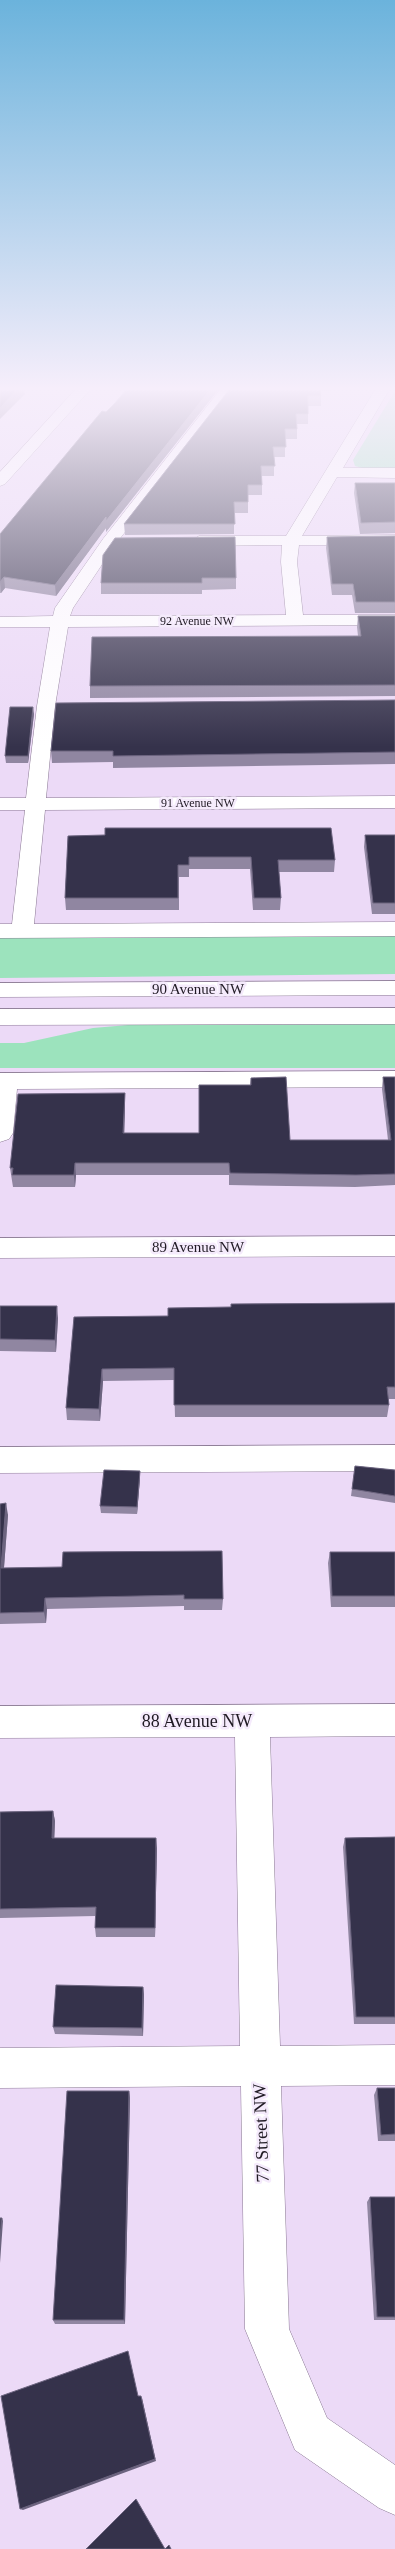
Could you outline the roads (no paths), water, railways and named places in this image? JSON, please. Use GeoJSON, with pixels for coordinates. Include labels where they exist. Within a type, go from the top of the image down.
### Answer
{"type":"FeatureCollection","features":[{"type":"Feature","properties":{"kind":"street"},"geometry":{"type":"LineString","coordinates":[[22,931],[46,706],[60,621],[64,608],[108,542],[134,509]]}},
{"type":"Feature","properties":{"kind":"street"},"geometry":{"type":"LineString","coordinates":[[295,620],[289,562],[291,541],[311,509]]}},
{"type":"Feature","properties":{"kind":"street"},"geometry":{"type":"LineString","coordinates":[[186,541],[395,540]]}},
{"type":"Feature","properties":{"kind":"street"},"geometry":{"type":"LineString","coordinates":[[108,542],[128,542]]}},
{"type":"Feature","properties":{"kind":"street","name":"92 Avenue NW"},"geometry":{"type":"LineString","coordinates":[[0,622],[395,620]]}},
{"type":"Feature","properties":{"kind":"street"},"geometry":{"type":"LineString","coordinates":[[46,706],[66,706]]}},
{"type":"Feature","properties":{"kind":"street","name":"91 Avenue NW"},"geometry":{"type":"LineString","coordinates":[[0,804],[395,802]]}},
{"type":"Feature","properties":{"kind":"street"},"geometry":{"type":"LineString","coordinates":[[0,932],[395,929]]}},
{"type":"Feature","properties":{"kind":"street","name":"90 Avenue NW"},"geometry":{"type":"LineString","coordinates":[[0,990],[395,988]]}},
{"type":"Feature","properties":{"kind":"street","name":"90 Avenue NW"},"geometry":{"type":"LineString","coordinates":[[0,1017],[395,1016]]}},
{"type":"Feature","properties":{"kind":"street"},"geometry":{"type":"LineString","coordinates":[[0,1133],[3,1081],[395,1079]]}},
{"type":"Feature","properties":{"kind":"street","name":"89 Avenue NW"},"geometry":{"type":"LineString","coordinates":[[0,1248],[395,1246]]}},
{"type":"Feature","properties":{"kind":"street"},"geometry":{"type":"LineString","coordinates":[[0,1460],[395,1458]]}},
{"type":"Feature","properties":{"kind":"street","name":"77 Street NW"},"geometry":{"type":"LineString","coordinates":[[252,1720],[267,2329],[311,2434],[395,2492]]}},
{"type":"Feature","properties":{"kind":"street","name":"88 Avenue NW"},"geometry":{"type":"LineString","coordinates":[[0,1722],[395,1720]]}},
{"type":"Feature","properties":{"kind":"street"},"geometry":{"type":"LineString","coordinates":[[0,2068],[395,2065]]}}]}
